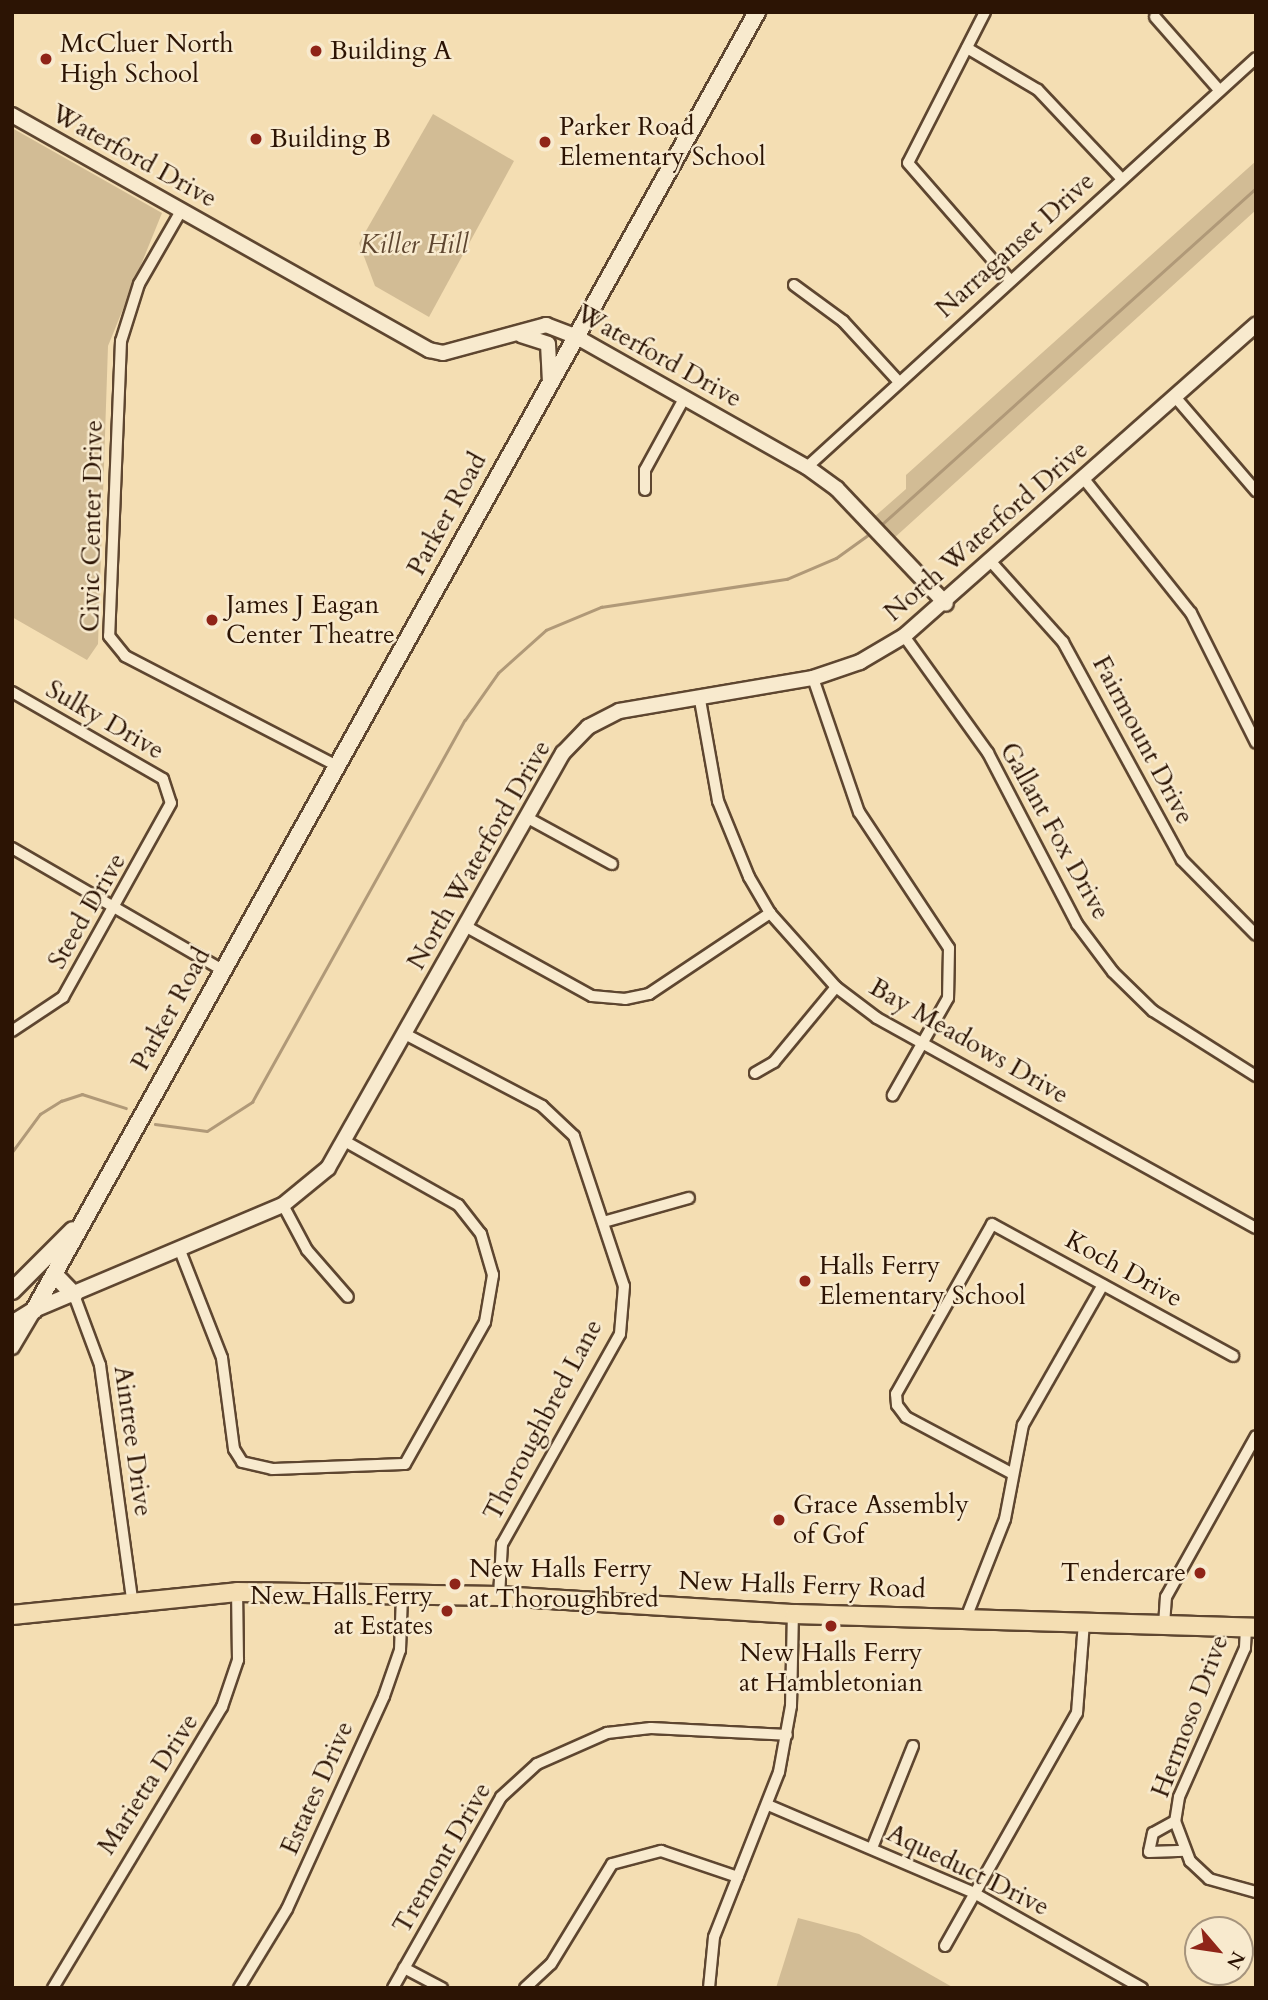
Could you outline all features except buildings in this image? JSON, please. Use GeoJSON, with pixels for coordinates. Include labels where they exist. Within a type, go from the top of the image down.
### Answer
{"type":"FeatureCollection","features":[{"type":"Feature","properties":{"kind":"main road","name":"Parker Road"},"geometry":{"type":"LineString","coordinates":[[12,1324],[34,1310],[221,969],[757,12]]}},
{"type":"Feature","properties":{"kind":"main road","name":"Parker Road"},"geometry":{"type":"LineString","coordinates":[[12,1291],[81,1225]]}},
{"type":"Feature","properties":{"kind":"main road"},"geometry":{"type":"LineString","coordinates":[[54,1274],[74,1295]]}},
{"type":"Feature","properties":{"kind":"main road"},"geometry":{"type":"LineString","coordinates":[[12,1312],[34,1310]]}},
{"type":"Feature","properties":{"kind":"main road","name":"New Halls Ferry Road"},"geometry":{"type":"LineString","coordinates":[[12,1615],[132,1598],[237,1592],[499,1596],[793,1614],[1251,1628]]}},
{"type":"Feature","properties":{"kind":"street"},"geometry":{"type":"LineString","coordinates":[[985,12],[908,163],[1010,280]]}},
{"type":"Feature","properties":{"kind":"street"},"geometry":{"type":"LineString","coordinates":[[1155,17],[1220,90]]}},
{"type":"Feature","properties":{"kind":"street"},"geometry":{"type":"LineString","coordinates":[[967,48],[1038,89],[1122,179]]}},
{"type":"Feature","properties":{"kind":"street","name":"Narraganset Drive"},"geometry":{"type":"LineString","coordinates":[[807,467],[898,381],[1256,58]]}},
{"type":"Feature","properties":{"kind":"street","name":"Waterford Drive"},"geometry":{"type":"LineString","coordinates":[[12,115],[429,350],[443,353],[546,324],[575,336],[807,467],[862,515],[946,604]]}},
{"type":"Feature","properties":{"kind":"street","name":"Civic Center Drive"},"geometry":{"type":"LineString","coordinates":[[181,211],[139,284],[121,341],[109,636],[125,656],[335,765]]}},
{"type":"Feature","properties":{"kind":"street"},"geometry":{"type":"LineString","coordinates":[[794,285],[843,321],[898,381]]}},
{"type":"Feature","properties":{"kind":"street","name":"North Waterford Drive"},"geometry":{"type":"LineString","coordinates":[[34,1310],[283,1205],[328,1168],[563,753],[587,727],[619,711],[700,700],[813,678],[860,662],[904,636],[993,564],[1256,325]]}},
{"type":"Feature","properties":{"kind":"street"},"geometry":{"type":"LineString","coordinates":[[512,334],[548,344],[550,382]]}},
{"type":"Feature","properties":{"kind":"street"},"geometry":{"type":"LineString","coordinates":[[645,490],[645,470],[685,397]]}},
{"type":"Feature","properties":{"kind":"street"},"geometry":{"type":"LineString","coordinates":[[1176,398],[1256,491]]}},
{"type":"Feature","properties":{"kind":"street"},"geometry":{"type":"LineString","coordinates":[[1084,479],[1191,613],[1256,743]]}},
{"type":"Feature","properties":{"kind":"street","name":"Fairmount Drive"},"geometry":{"type":"LineString","coordinates":[[993,564],[1063,642],[1182,860],[1256,935]]}},
{"type":"Feature","properties":{"kind":"street","name":"Gallant Fox Drive"},"geometry":{"type":"LineString","coordinates":[[904,636],[988,753],[1076,924],[1113,972],[1153,1011],[1256,1076]]}},
{"type":"Feature","properties":{"kind":"street"},"geometry":{"type":"LineString","coordinates":[[813,678],[859,812],[949,948],[948,998],[893,1095]]}},
{"type":"Feature","properties":{"kind":"street","name":"Sulky Drive"},"geometry":{"type":"LineString","coordinates":[[12,692],[163,779],[170,792]]}},
{"type":"Feature","properties":{"kind":"street","name":"Bay Meadows Drive"},"geometry":{"type":"LineString","coordinates":[[700,700],[718,801],[770,913],[836,987],[922,1044],[1256,1228]]}},
{"type":"Feature","properties":{"kind":"street","name":"Steed Drive"},"geometry":{"type":"LineString","coordinates":[[12,1031],[63,997],[169,814],[170,792]]}},
{"type":"Feature","properties":{"kind":"street"},"geometry":{"type":"LineString","coordinates":[[526,817],[612,864]]}},
{"type":"Feature","properties":{"kind":"street"},"geometry":{"type":"LineString","coordinates":[[12,848],[221,969]]}},
{"type":"Feature","properties":{"kind":"street"},"geometry":{"type":"LineString","coordinates":[[465,926],[592,996],[625,999],[649,994],[770,913]]}},
{"type":"Feature","properties":{"kind":"street"},"geometry":{"type":"LineString","coordinates":[[755,1073],[774,1062],[836,987]]}},
{"type":"Feature","properties":{"kind":"street","name":"Thoroughbred Lane"},"geometry":{"type":"LineString","coordinates":[[405,1034],[561,1122],[583,1150],[607,1221],[624,1286],[620,1334],[502,1544],[499,1596]]}},
{"type":"Feature","properties":{"kind":"street"},"geometry":{"type":"LineString","coordinates":[[179,1248],[222,1358],[236,1457],[272,1469],[394,1469],[417,1451],[485,1322],[493,1275],[481,1234],[458,1205],[345,1142]]}},
{"type":"Feature","properties":{"kind":"street"},"geometry":{"type":"LineString","coordinates":[[607,1221],[690,1198]]}},
{"type":"Feature","properties":{"kind":"street"},"geometry":{"type":"LineString","coordinates":[[283,1205],[307,1250],[348,1297]]}},
{"type":"Feature","properties":{"kind":"street","name":"Koch Drive"},"geometry":{"type":"LineString","coordinates":[[1013,1474],[906,1417],[897,1405],[896,1394],[992,1224],[1233,1356]]}},
{"type":"Feature","properties":{"kind":"street"},"geometry":{"type":"LineString","coordinates":[[966,1618],[1005,1519],[1023,1425],[1103,1285]]}},
{"type":"Feature","properties":{"kind":"street","name":"Aintree Drive"},"geometry":{"type":"LineString","coordinates":[[74,1295],[100,1365],[132,1598]]}},
{"type":"Feature","properties":{"kind":"street"},"geometry":{"type":"LineString","coordinates":[[12,1347],[34,1310]]}},
{"type":"Feature","properties":{"kind":"street"},"geometry":{"type":"LineString","coordinates":[[1164,1625],[1166,1597],[1256,1436]]}},
{"type":"Feature","properties":{"kind":"street","name":"Marietta Drive"},"geometry":{"type":"LineString","coordinates":[[53,1988],[222,1707],[238,1660],[237,1592]]}},
{"type":"Feature","properties":{"kind":"street","name":"Estates Drive"},"geometry":{"type":"LineString","coordinates":[[239,1988],[287,1909],[384,1696],[400,1650],[401,1595]]}},
{"type":"Feature","properties":{"kind":"street"},"geometry":{"type":"LineString","coordinates":[[709,1988],[714,1937],[768,1805],[787,1735],[793,1614]]}},
{"type":"Feature","properties":{"kind":"street"},"geometry":{"type":"LineString","coordinates":[[945,1945],[1077,1713],[1084,1622]]}},
{"type":"Feature","properties":{"kind":"street","name":"Hermoso Drive"},"geometry":{"type":"LineString","coordinates":[[1251,1628],[1245,1648],[1179,1797],[1175,1821],[1185,1851],[1225,1888],[1256,1892]]}},
{"type":"Feature","properties":{"kind":"street","name":"Tremont Drive"},"geometry":{"type":"LineString","coordinates":[[393,1988],[500,1797],[537,1764],[607,1733],[651,1728],[787,1735]]}},
{"type":"Feature","properties":{"kind":"street"},"geometry":{"type":"LineString","coordinates":[[872,1848],[913,1746]]}},
{"type":"Feature","properties":{"kind":"street","name":"Aqueduct Drive"},"geometry":{"type":"LineString","coordinates":[[768,1805],[974,1893],[1142,1988]]}},
{"type":"Feature","properties":{"kind":"street","name":"Hermoso Drive"},"geometry":{"type":"LineString","coordinates":[[1175,1821],[1153,1833],[1149,1852],[1185,1851]]}},
{"type":"Feature","properties":{"kind":"street"},"geometry":{"type":"LineString","coordinates":[[525,1988],[551,1964],[612,1864],[660,1851],[737,1877]]}},
{"type":"Feature","properties":{"kind":"street"},"geometry":{"type":"LineString","coordinates":[[404,1968],[442,1988]]}},
{"type":"Feature","properties":{"kind":"green space","name":"Killer Hill"},"geometry":{"type":"Polygon","coordinates":[[[433,114],[514,161],[429,317],[375,286],[359,243],[433,114]]]}},
{"type":"Feature","properties":{"kind":"green space"},"geometry":{"type":"Polygon","coordinates":[[[12,128],[162,213],[108,346],[98,644],[87,660],[12,617],[12,128]]]}},
{"type":"Feature","properties":{"kind":"green space"},"geometry":{"type":"Polygon","coordinates":[[[1256,161],[1256,210],[893,539],[873,518],[906,489],[906,475],[1256,161]]]}},
{"type":"Feature","properties":{"kind":"green space"},"geometry":{"type":"Polygon","coordinates":[[[798,1918],[859,1934],[954,1988],[776,1988],[798,1918]]]}},
{"type":"Feature","properties":{"kind":"waterway"},"geometry":{"type":"LineString","coordinates":[[880,526],[1256,188]]}},
{"type":"Feature","properties":{"kind":"waterway"},"geometry":{"type":"LineString","coordinates":[[155,1124],[207,1131],[252,1102],[465,720],[498,673],[546,630],[601,607],[787,579],[836,558],[872,532]]}},
{"type":"Feature","properties":{"kind":"waterway"},"geometry":{"type":"LineString","coordinates":[[12,1152],[40,1114],[61,1101],[82,1094],[126,1108]]}},
{"type":"Feature","properties":{"kind":"place","name":"Building A"},"geometry":{"type":"Point","coordinates":[316,51]}},
{"type":"Feature","properties":{"kind":"place","name":"McCluer North High School"},"geometry":{"type":"Point","coordinates":[46,59]}},
{"type":"Feature","properties":{"kind":"place","name":"Building B"},"geometry":{"type":"Point","coordinates":[256,139]}},
{"type":"Feature","properties":{"kind":"place","name":"Parker Road Elementary School"},"geometry":{"type":"Point","coordinates":[545,142]}},
{"type":"Feature","properties":{"kind":"place","name":"James J Eagan Center Theatre"},"geometry":{"type":"Point","coordinates":[212,620]}},
{"type":"Feature","properties":{"kind":"place","name":"Halls Ferry Elementary School"},"geometry":{"type":"Point","coordinates":[805,1281]}},
{"type":"Feature","properties":{"kind":"place","name":"Grace Assembly of Gof"},"geometry":{"type":"Point","coordinates":[779,1520]}},
{"type":"Feature","properties":{"kind":"place","name":"Tendercare"},"geometry":{"type":"Point","coordinates":[1200,1573]}},
{"type":"Feature","properties":{"kind":"place","name":"New Halls Ferry at Thoroughbred"},"geometry":{"type":"Point","coordinates":[455,1584]}},
{"type":"Feature","properties":{"kind":"place","name":"New Halls Ferry at Estates"},"geometry":{"type":"Point","coordinates":[447,1611]}},
{"type":"Feature","properties":{"kind":"place","name":"New Halls Ferry at Hambletonian"},"geometry":{"type":"Point","coordinates":[831,1626]}}]}
